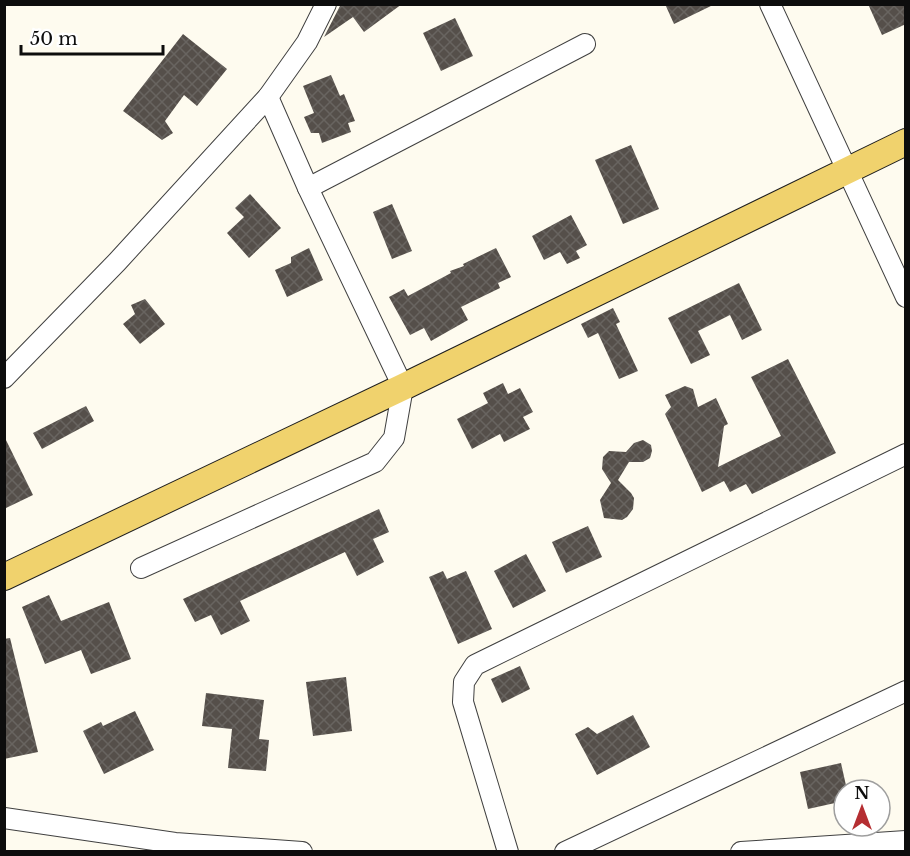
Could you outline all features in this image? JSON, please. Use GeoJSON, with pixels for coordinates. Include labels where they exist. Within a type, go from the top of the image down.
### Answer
{"type":"FeatureCollection","features":[{"type":"Feature","properties":{"kind":"main road"},"geometry":{"type":"LineString","coordinates":[[4,577],[403,387],[906,142]]}},
{"type":"Feature","properties":{"kind":"street"},"geometry":{"type":"LineString","coordinates":[[4,378],[117,262],[268,97],[307,42],[326,4]]}},
{"type":"Feature","properties":{"kind":"street"},"geometry":{"type":"LineString","coordinates":[[770,4],[906,297]]}},
{"type":"Feature","properties":{"kind":"street"},"geometry":{"type":"LineString","coordinates":[[308,188],[585,44]]}},
{"type":"Feature","properties":{"kind":"street"},"geometry":{"type":"LineString","coordinates":[[141,568],[375,462],[394,438],[403,387],[308,188],[268,97]]}},
{"type":"Feature","properties":{"kind":"street"},"geometry":{"type":"LineString","coordinates":[[508,852],[463,702],[464,682],[475,665],[906,454]]}},
{"type":"Feature","properties":{"kind":"street"},"geometry":{"type":"LineString","coordinates":[[565,852],[906,691]]}},
{"type":"Feature","properties":{"kind":"street"},"geometry":{"type":"LineString","coordinates":[[4,818],[174,847],[302,852]]}},
{"type":"Feature","properties":{"kind":"street"},"geometry":{"type":"LineString","coordinates":[[741,852],[906,841]]}},
{"type":"Feature","properties":{"kind":"building"},"geometry":{"type":"Polygon","coordinates":[[[341,4],[402,4],[364,32],[353,17],[324,37],[341,4]]]}},
{"type":"Feature","properties":{"kind":"building"},"geometry":{"type":"Polygon","coordinates":[[[665,4],[715,4],[674,24],[665,4]]]}},
{"type":"Feature","properties":{"kind":"building"},"geometry":{"type":"Polygon","coordinates":[[[868,4],[906,4],[906,24],[882,35],[868,4]]]}},
{"type":"Feature","properties":{"kind":"building"},"geometry":{"type":"Polygon","coordinates":[[[455,18],[473,56],[441,71],[423,33],[455,18]]]}},
{"type":"Feature","properties":{"kind":"building"},"geometry":{"type":"Polygon","coordinates":[[[183,34],[227,69],[197,106],[184,95],[165,121],[173,133],[162,140],[123,111],[183,34]]]}},
{"type":"Feature","properties":{"kind":"building"},"geometry":{"type":"Polygon","coordinates":[[[331,75],[340,96],[344,94],[355,121],[348,123],[351,132],[322,143],[319,133],[311,133],[304,117],[314,113],[303,86],[331,75]]]}},
{"type":"Feature","properties":{"kind":"building"},"geometry":{"type":"Polygon","coordinates":[[[631,145],[659,209],[623,224],[595,160],[631,145]]]}},
{"type":"Feature","properties":{"kind":"building"},"geometry":{"type":"Polygon","coordinates":[[[250,194],[281,228],[249,258],[227,233],[244,217],[235,208],[250,194]]]}},
{"type":"Feature","properties":{"kind":"building"},"geometry":{"type":"Polygon","coordinates":[[[392,204],[412,251],[392,259],[373,212],[392,204]]]}},
{"type":"Feature","properties":{"kind":"building"},"geometry":{"type":"Polygon","coordinates":[[[571,215],[587,245],[576,251],[580,258],[567,264],[560,252],[544,260],[532,236],[571,215]]]}},
{"type":"Feature","properties":{"kind":"building"},"geometry":{"type":"Polygon","coordinates":[[[309,248],[323,280],[287,297],[275,270],[291,263],[291,257],[309,248]]]}},
{"type":"Feature","properties":{"kind":"building"},"geometry":{"type":"Polygon","coordinates":[[[496,248],[511,277],[498,283],[500,288],[461,307],[468,320],[431,341],[424,328],[410,335],[389,297],[404,289],[408,296],[451,273],[450,271],[496,248]]]}},
{"type":"Feature","properties":{"kind":"building"},"geometry":{"type":"Polygon","coordinates":[[[739,283],[762,330],[742,340],[730,315],[698,331],[710,355],[691,364],[668,318],[739,283]]]}},
{"type":"Feature","properties":{"kind":"building"},"geometry":{"type":"Polygon","coordinates":[[[145,299],[165,324],[140,344],[123,324],[135,314],[131,305],[145,299]]]}},
{"type":"Feature","properties":{"kind":"building"},"geometry":{"type":"Polygon","coordinates":[[[613,308],[620,322],[616,324],[638,371],[619,379],[598,333],[588,338],[581,324],[613,308]]]}},
{"type":"Feature","properties":{"kind":"building"},"geometry":{"type":"Polygon","coordinates":[[[788,359],[836,453],[752,494],[746,484],[730,492],[724,481],[702,492],[665,414],[671,407],[665,395],[685,386],[693,389],[698,407],[716,398],[728,424],[724,426],[718,467],[781,436],[751,377],[788,359]]]}},
{"type":"Feature","properties":{"kind":"building"},"geometry":{"type":"Polygon","coordinates":[[[503,383],[508,394],[520,388],[533,412],[523,417],[530,429],[504,442],[500,434],[472,449],[457,419],[488,403],[483,393],[503,383]]]}},
{"type":"Feature","properties":{"kind":"building"},"geometry":{"type":"Polygon","coordinates":[[[86,406],[94,421],[42,449],[33,433],[86,406]]]}},
{"type":"Feature","properties":{"kind":"building"},"geometry":{"type":"Polygon","coordinates":[[[4,436],[33,495],[4,509],[4,436]]]}},
{"type":"Feature","properties":{"kind":"building"},"geometry":{"type":"Polygon","coordinates":[[[643,440],[651,445],[650,458],[643,462],[629,462],[618,480],[634,498],[633,509],[622,520],[604,518],[600,500],[611,483],[602,469],[603,457],[609,451],[626,452],[634,443],[643,440]]]}},
{"type":"Feature","properties":{"kind":"building"},"geometry":{"type":"Polygon","coordinates":[[[379,509],[389,532],[373,539],[384,562],[357,576],[345,552],[240,601],[250,621],[221,635],[211,615],[195,622],[183,599],[379,509]]]}},
{"type":"Feature","properties":{"kind":"building"},"geometry":{"type":"Polygon","coordinates":[[[588,526],[602,557],[566,573],[552,542],[588,526]]]}},
{"type":"Feature","properties":{"kind":"building"},"geometry":{"type":"Polygon","coordinates":[[[526,554],[546,591],[513,608],[494,571],[526,554]]]}},
{"type":"Feature","properties":{"kind":"building"},"geometry":{"type":"Polygon","coordinates":[[[443,571],[447,579],[466,571],[492,629],[458,644],[429,577],[443,571]]]}},
{"type":"Feature","properties":{"kind":"building"},"geometry":{"type":"Polygon","coordinates":[[[49,595],[61,621],[109,602],[131,659],[91,674],[81,650],[45,664],[22,607],[49,595]]]}},
{"type":"Feature","properties":{"kind":"building"},"geometry":{"type":"Polygon","coordinates":[[[10,638],[38,752],[4,759],[4,639],[10,638]]]}},
{"type":"Feature","properties":{"kind":"building"},"geometry":{"type":"Polygon","coordinates":[[[520,666],[530,689],[502,703],[491,679],[520,666]]]}},
{"type":"Feature","properties":{"kind":"building"},"geometry":{"type":"Polygon","coordinates":[[[346,677],[352,731],[313,736],[306,682],[346,677]]]}},
{"type":"Feature","properties":{"kind":"building"},"geometry":{"type":"Polygon","coordinates":[[[206,693],[264,700],[259,739],[269,740],[266,771],[228,768],[232,729],[202,726],[206,693]]]}},
{"type":"Feature","properties":{"kind":"building"},"geometry":{"type":"Polygon","coordinates":[[[135,711],[154,750],[104,774],[83,731],[101,722],[103,726],[135,711]]]}},
{"type":"Feature","properties":{"kind":"building"},"geometry":{"type":"Polygon","coordinates":[[[633,715],[650,747],[597,775],[575,734],[588,727],[597,734],[633,715]]]}},
{"type":"Feature","properties":{"kind":"building"},"geometry":{"type":"Polygon","coordinates":[[[841,763],[844,778],[832,778],[832,804],[808,809],[800,772],[841,763]]]}}]}
